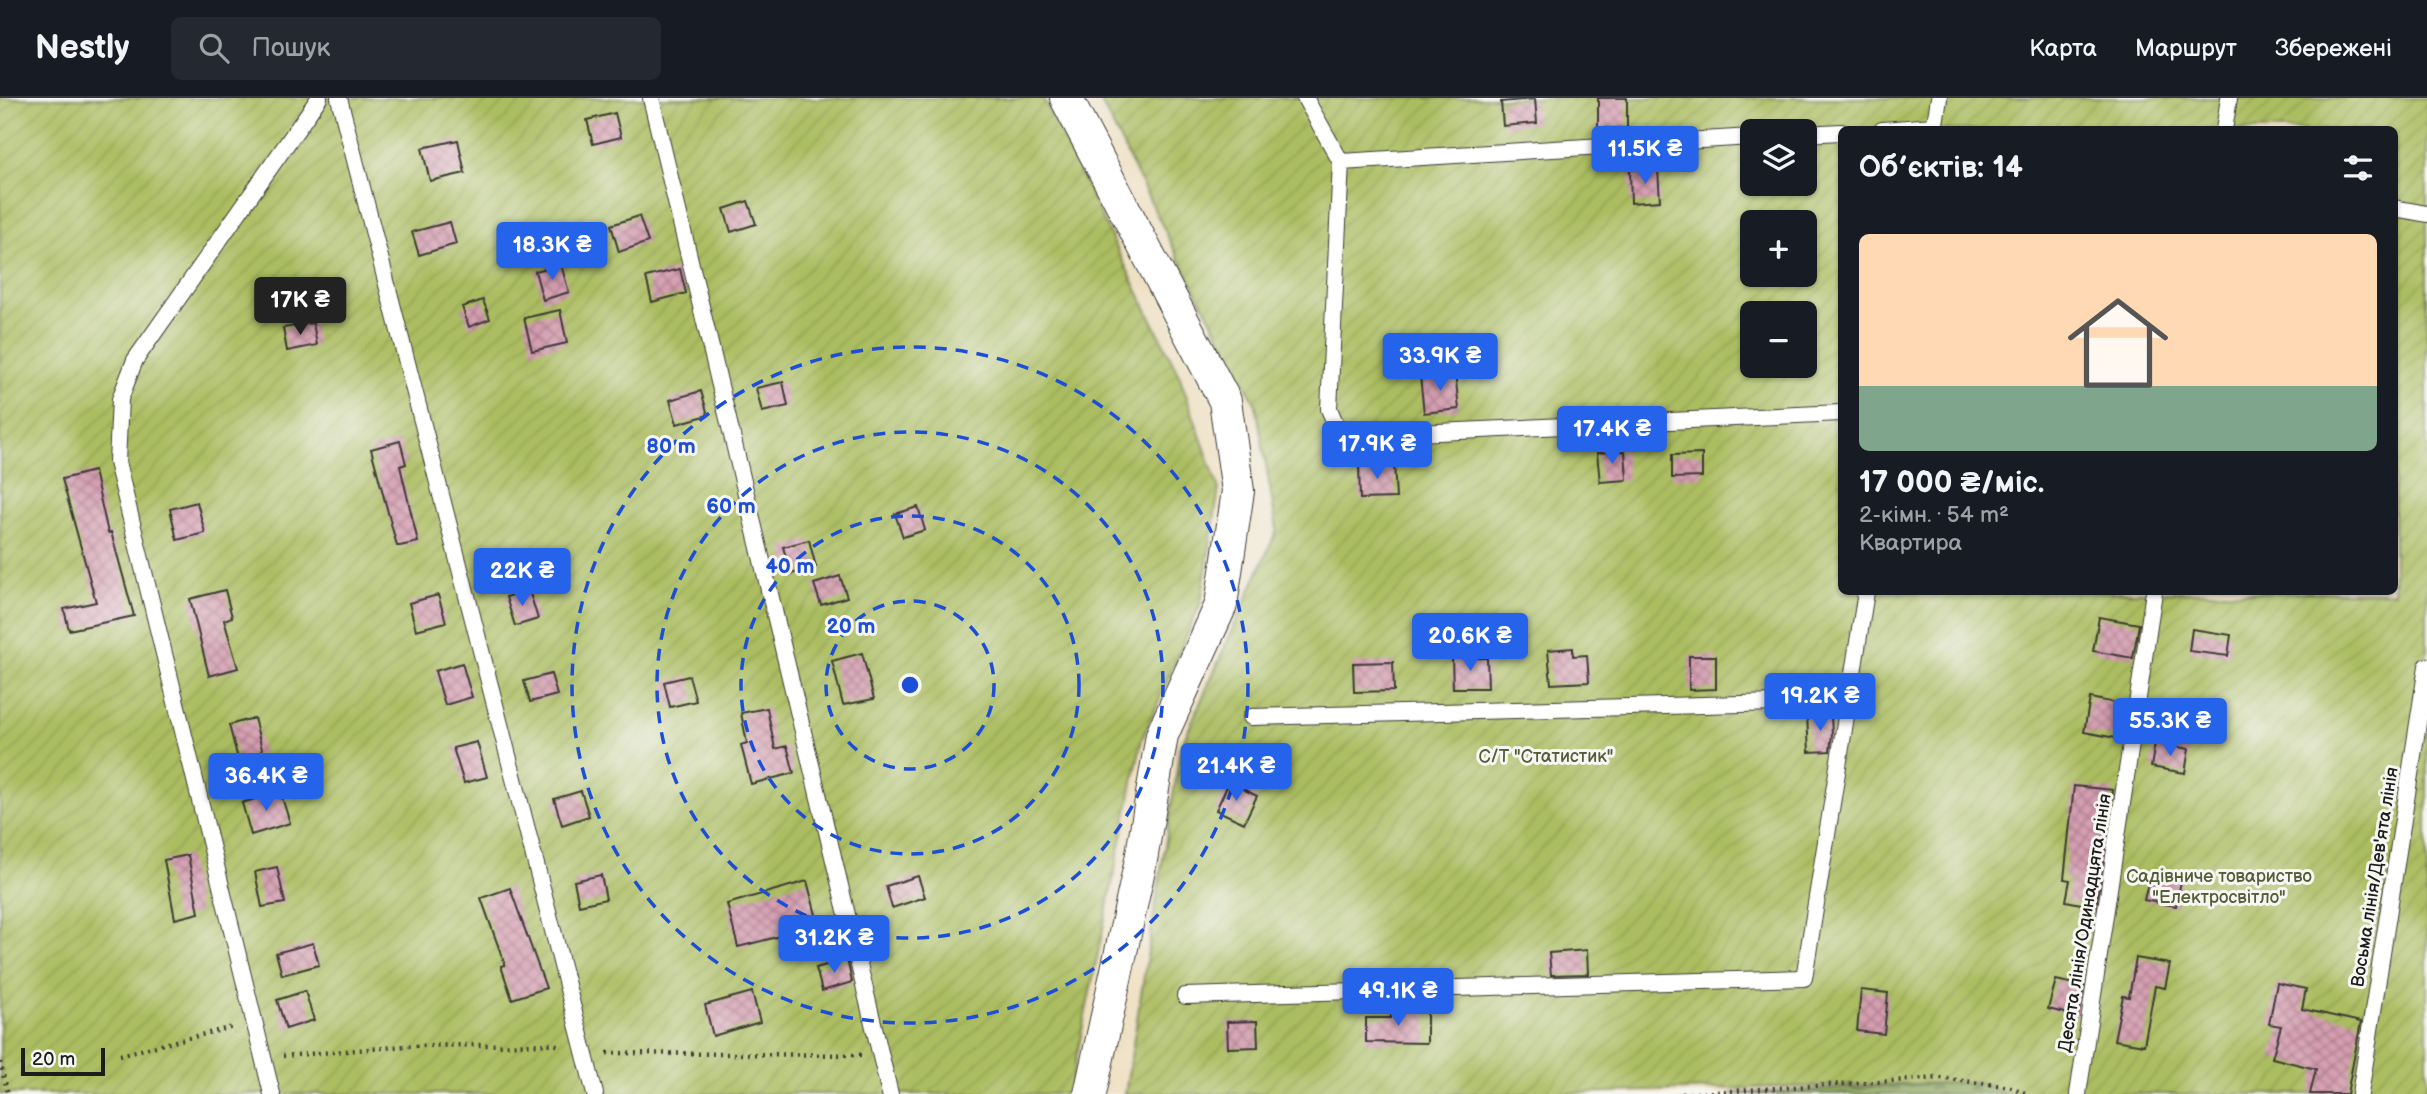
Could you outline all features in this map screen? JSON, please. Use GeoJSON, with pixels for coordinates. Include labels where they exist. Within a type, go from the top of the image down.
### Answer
{"type":"FeatureCollection","features":[{"type":"Feature","properties":{"kind":"street"},"geometry":{"type":"LineString","coordinates":[[1066,98],[1225,401],[1238,491],[1221,605],[1162,734],[1141,860],[1090,1094]]}},
{"type":"Feature","properties":{"kind":"lane"},"geometry":{"type":"LineString","coordinates":[[272,1094],[117,462],[120,399],[135,360],[319,98]]}},
{"type":"Feature","properties":{"kind":"lane"},"geometry":{"type":"LineString","coordinates":[[339,98],[595,1094]]}},
{"type":"Feature","properties":{"kind":"lane"},"geometry":{"type":"LineString","coordinates":[[652,98],[890,1094]]}},
{"type":"Feature","properties":{"kind":"lane"},"geometry":{"type":"LineString","coordinates":[[1305,98],[1341,162],[1329,409],[1337,427],[1354,436],[1838,413]]}},
{"type":"Feature","properties":{"kind":"lane"},"geometry":{"type":"LineString","coordinates":[[1934,126],[1939,98]]}},
{"type":"Feature","properties":{"kind":"lane"},"geometry":{"type":"LineString","coordinates":[[2225,126],[2229,98]]}},
{"type":"Feature","properties":{"kind":"lane"},"geometry":{"type":"LineString","coordinates":[[1817,133],[1838,132]]}},
{"type":"Feature","properties":{"kind":"lane"},"geometry":{"type":"LineString","coordinates":[[1341,162],[1740,138]]}},
{"type":"Feature","properties":{"kind":"lane"},"geometry":{"type":"LineString","coordinates":[[2398,209],[2427,214]]}},
{"type":"Feature","properties":{"kind":"lane"},"geometry":{"type":"LineString","coordinates":[[1185,996],[1804,978],[1866,595]]}},
{"type":"Feature","properties":{"kind":"lane","name":"Десята лінія/Одинадцята лінія"},"geometry":{"type":"LineString","coordinates":[[2078,1094],[2154,595]]}},
{"type":"Feature","properties":{"kind":"lane","name":"Восьма лінія/Дев'ята лінія"},"geometry":{"type":"LineString","coordinates":[[2361,1094],[2427,666]]}},
{"type":"Feature","properties":{"kind":"lane"},"geometry":{"type":"LineString","coordinates":[[1251,717],[1850,701]]}},
{"type":"Feature","properties":{"kind":"path"},"geometry":{"type":"LineString","coordinates":[[120,1055],[254,1022]]}},
{"type":"Feature","properties":{"kind":"path"},"geometry":{"type":"LineString","coordinates":[[0,1062],[8,1094]]}},
{"type":"Feature","properties":{"kind":"path"},"geometry":{"type":"LineString","coordinates":[[1682,1094],[1940,1078],[2011,1087],[2027,1094]]}},
{"type":"Feature","properties":{"kind":"green space"},"geometry":{"type":"Polygon","coordinates":[[[0,98],[1043,98],[1179,375],[1219,489],[1201,602],[1142,739],[1069,1094],[0,1094],[0,98]]]}},
{"type":"Feature","properties":{"kind":"green space","name":"С/Т \"Статистик\""},"geometry":{"type":"Polygon","coordinates":[[[1099,98],[2427,98],[2427,1094],[2006,1094],[1978,1082],[1534,1094],[1125,1094],[1181,746],[1277,530],[1256,405],[1099,98]]]}},
{"type":"Feature","properties":{"kind":"green space"},"geometry":{"type":"Polygon","coordinates":[[[2017,1080],[2033,1094],[1729,1094],[2017,1080]]]}},
{"type":"Feature","properties":{"kind":"building"},"geometry":{"type":"Polygon","coordinates":[[[1598,98],[1627,98],[1627,128],[1598,128],[1598,98]]]}},
{"type":"Feature","properties":{"kind":"building"},"geometry":{"type":"Polygon","coordinates":[[[1535,99],[1537,123],[1503,126],[1501,102],[1535,99]]]}},
{"type":"Feature","properties":{"kind":"building"},"geometry":{"type":"Polygon","coordinates":[[[615,113],[621,137],[593,144],[587,120],[615,113]]]}},
{"type":"Feature","properties":{"kind":"building"},"geometry":{"type":"Polygon","coordinates":[[[458,140],[465,173],[430,181],[422,148],[458,140]]]}},
{"type":"Feature","properties":{"kind":"building"},"geometry":{"type":"Polygon","coordinates":[[[1658,169],[1660,201],[1631,203],[1630,170],[1658,169]]]}},
{"type":"Feature","properties":{"kind":"building"},"geometry":{"type":"Polygon","coordinates":[[[748,201],[756,224],[731,232],[724,209],[748,201]]]}},
{"type":"Feature","properties":{"kind":"building"},"geometry":{"type":"Polygon","coordinates":[[[639,216],[648,242],[619,252],[611,225],[639,216]]]}},
{"type":"Feature","properties":{"kind":"building"},"geometry":{"type":"Polygon","coordinates":[[[450,222],[456,244],[419,255],[412,232],[450,222]]]}},
{"type":"Feature","properties":{"kind":"building"},"geometry":{"type":"Polygon","coordinates":[[[561,265],[569,292],[543,300],[535,271],[561,265]]]}},
{"type":"Feature","properties":{"kind":"building"},"geometry":{"type":"Polygon","coordinates":[[[680,269],[686,293],[652,302],[646,277],[680,269]]]}},
{"type":"Feature","properties":{"kind":"building"},"geometry":{"type":"Polygon","coordinates":[[[483,300],[490,319],[469,327],[462,307],[483,300]]]}},
{"type":"Feature","properties":{"kind":"building"},"geometry":{"type":"Polygon","coordinates":[[[560,310],[567,343],[532,351],[524,318],[560,310]]]}},
{"type":"Feature","properties":{"kind":"building"},"geometry":{"type":"Polygon","coordinates":[[[313,323],[317,345],[287,351],[283,328],[313,323]]]}},
{"type":"Feature","properties":{"kind":"building"},"geometry":{"type":"Polygon","coordinates":[[[1455,372],[1459,409],[1424,413],[1420,376],[1455,372]]]}},
{"type":"Feature","properties":{"kind":"building"},"geometry":{"type":"Polygon","coordinates":[[[783,382],[788,406],[762,412],[756,388],[783,382]]]}},
{"type":"Feature","properties":{"kind":"building"},"geometry":{"type":"Polygon","coordinates":[[[701,391],[708,415],[677,424],[670,400],[701,391]]]}},
{"type":"Feature","properties":{"kind":"building"},"geometry":{"type":"Polygon","coordinates":[[[400,441],[406,464],[400,466],[418,542],[397,546],[371,449],[400,441]]]}},
{"type":"Feature","properties":{"kind":"building"},"geometry":{"type":"Polygon","coordinates":[[[1625,451],[1627,480],[1600,482],[1597,453],[1625,451]]]}},
{"type":"Feature","properties":{"kind":"building"},"geometry":{"type":"Polygon","coordinates":[[[1702,454],[1702,477],[1672,478],[1672,455],[1702,454]]]}},
{"type":"Feature","properties":{"kind":"building"},"geometry":{"type":"Polygon","coordinates":[[[1394,463],[1396,498],[1360,499],[1359,464],[1394,463]]]}},
{"type":"Feature","properties":{"kind":"building"},"geometry":{"type":"Polygon","coordinates":[[[94,471],[108,533],[111,532],[134,616],[69,630],[64,609],[96,602],[62,479],[94,471]]]}},
{"type":"Feature","properties":{"kind":"building"},"geometry":{"type":"Polygon","coordinates":[[[197,502],[205,533],[177,540],[170,509],[197,502]]]}},
{"type":"Feature","properties":{"kind":"building"},"geometry":{"type":"Polygon","coordinates":[[[918,507],[925,530],[903,537],[895,514],[918,507]]]}},
{"type":"Feature","properties":{"kind":"building"},"geometry":{"type":"Polygon","coordinates":[[[809,540],[816,567],[791,574],[783,547],[809,540]]]}},
{"type":"Feature","properties":{"kind":"building"},"geometry":{"type":"Polygon","coordinates":[[[840,576],[847,597],[821,605],[814,584],[840,576]]]}},
{"type":"Feature","properties":{"kind":"building"},"geometry":{"type":"Polygon","coordinates":[[[225,590],[232,617],[224,620],[238,668],[209,676],[190,599],[225,590]]]}},
{"type":"Feature","properties":{"kind":"building"},"geometry":{"type":"Polygon","coordinates":[[[529,590],[538,619],[515,626],[506,597],[529,590]]]}},
{"type":"Feature","properties":{"kind":"building"},"geometry":{"type":"Polygon","coordinates":[[[438,595],[446,622],[416,630],[409,603],[438,595]]]}},
{"type":"Feature","properties":{"kind":"building"},"geometry":{"type":"Polygon","coordinates":[[[2099,617],[2139,624],[2133,658],[2093,651],[2099,617]]]}},
{"type":"Feature","properties":{"kind":"building"},"geometry":{"type":"Polygon","coordinates":[[[2192,629],[2231,635],[2228,656],[2189,651],[2192,629]]]}},
{"type":"Feature","properties":{"kind":"building"},"geometry":{"type":"Polygon","coordinates":[[[1573,648],[1573,656],[1587,655],[1589,682],[1551,684],[1548,650],[1573,648]]]}},
{"type":"Feature","properties":{"kind":"building"},"geometry":{"type":"Polygon","coordinates":[[[862,653],[874,699],[843,705],[832,661],[862,653]]]}},
{"type":"Feature","properties":{"kind":"building"},"geometry":{"type":"Polygon","coordinates":[[[1689,656],[1716,656],[1716,689],[1689,690],[1689,656]]]}},
{"type":"Feature","properties":{"kind":"building"},"geometry":{"type":"Polygon","coordinates":[[[1452,658],[1487,658],[1488,688],[1453,688],[1452,658]]]}},
{"type":"Feature","properties":{"kind":"building"},"geometry":{"type":"Polygon","coordinates":[[[1393,662],[1394,691],[1354,692],[1353,663],[1393,662]]]}},
{"type":"Feature","properties":{"kind":"building"},"geometry":{"type":"Polygon","coordinates":[[[462,663],[472,697],[445,705],[435,671],[462,663]]]}},
{"type":"Feature","properties":{"kind":"building"},"geometry":{"type":"Polygon","coordinates":[[[551,674],[557,695],[530,702],[524,681],[551,674]]]}},
{"type":"Feature","properties":{"kind":"building"},"geometry":{"type":"Polygon","coordinates":[[[689,676],[696,701],[670,707],[664,682],[689,676]]]}},
{"type":"Feature","properties":{"kind":"building"},"geometry":{"type":"Polygon","coordinates":[[[2090,698],[2126,705],[2121,739],[2084,732],[2090,698]]]}},
{"type":"Feature","properties":{"kind":"building"},"geometry":{"type":"Polygon","coordinates":[[[767,708],[775,749],[787,746],[794,773],[751,784],[741,745],[747,743],[741,713],[767,708]]]}},
{"type":"Feature","properties":{"kind":"building"},"geometry":{"type":"Polygon","coordinates":[[[1831,715],[1830,751],[1809,752],[1807,716],[1831,715]]]}},
{"type":"Feature","properties":{"kind":"building"},"geometry":{"type":"Polygon","coordinates":[[[254,718],[263,753],[238,759],[229,725],[254,718]]]}},
{"type":"Feature","properties":{"kind":"building"},"geometry":{"type":"Polygon","coordinates":[[[477,742],[487,777],[464,783],[453,748],[477,742]]]}},
{"type":"Feature","properties":{"kind":"building"},"geometry":{"type":"Polygon","coordinates":[[[2155,743],[2189,749],[2185,773],[2151,767],[2155,743]]]}},
{"type":"Feature","properties":{"kind":"building"},"geometry":{"type":"Polygon","coordinates":[[[1229,782],[1257,796],[1244,823],[1216,810],[1229,782]]]}},
{"type":"Feature","properties":{"kind":"building"},"geometry":{"type":"Polygon","coordinates":[[[2074,786],[2113,790],[2096,907],[2066,901],[2070,880],[2064,879],[2074,786]]]}},
{"type":"Feature","properties":{"kind":"building"},"geometry":{"type":"Polygon","coordinates":[[[280,791],[290,823],[251,835],[242,803],[280,791]]]}},
{"type":"Feature","properties":{"kind":"building"},"geometry":{"type":"Polygon","coordinates":[[[581,791],[589,816],[562,825],[554,799],[581,791]]]}},
{"type":"Feature","properties":{"kind":"building"},"geometry":{"type":"Polygon","coordinates":[[[188,855],[199,913],[175,919],[164,860],[188,855]]]}},
{"type":"Feature","properties":{"kind":"building"},"geometry":{"type":"Polygon","coordinates":[[[277,867],[285,903],[262,907],[255,872],[277,867]]]}},
{"type":"Feature","properties":{"kind":"building"},"geometry":{"type":"Polygon","coordinates":[[[601,875],[606,899],[579,905],[574,881],[601,875]]]}},
{"type":"Feature","properties":{"kind":"building"},"geometry":{"type":"Polygon","coordinates":[[[2150,875],[2181,881],[2176,906],[2144,900],[2150,875]]]}},
{"type":"Feature","properties":{"kind":"building"},"geometry":{"type":"Polygon","coordinates":[[[918,876],[925,897],[892,908],[886,886],[918,876]]]}},
{"type":"Feature","properties":{"kind":"building"},"geometry":{"type":"Polygon","coordinates":[[[807,881],[819,926],[738,947],[727,904],[807,881]]]}},
{"type":"Feature","properties":{"kind":"building"},"geometry":{"type":"Polygon","coordinates":[[[510,888],[546,988],[512,999],[501,966],[505,965],[481,898],[510,888]]]}},
{"type":"Feature","properties":{"kind":"building"},"geometry":{"type":"Polygon","coordinates":[[[313,943],[319,965],[282,975],[276,953],[313,943]]]}},
{"type":"Feature","properties":{"kind":"building"},"geometry":{"type":"Polygon","coordinates":[[[1587,950],[1588,974],[1551,975],[1549,953],[1587,950]]]}},
{"type":"Feature","properties":{"kind":"building"},"geometry":{"type":"Polygon","coordinates":[[[2136,958],[2170,964],[2165,988],[2155,986],[2144,1045],[2114,1040],[2123,996],[2129,997],[2136,958]]]}},
{"type":"Feature","properties":{"kind":"building"},"geometry":{"type":"Polygon","coordinates":[[[847,959],[852,982],[822,991],[816,968],[847,959]]]}},
{"type":"Feature","properties":{"kind":"building"},"geometry":{"type":"Polygon","coordinates":[[[2056,980],[2084,986],[2078,1016],[2048,1009],[2056,980]]]}},
{"type":"Feature","properties":{"kind":"building"},"geometry":{"type":"Polygon","coordinates":[[[2277,983],[2306,989],[2302,1009],[2361,1022],[2347,1094],[2310,1094],[2316,1069],[2272,1058],[2281,1026],[2269,1024],[2277,983]]]}},
{"type":"Feature","properties":{"kind":"building"},"geometry":{"type":"Polygon","coordinates":[[[1861,990],[1888,993],[1884,1034],[1857,1031],[1861,990]]]}},
{"type":"Feature","properties":{"kind":"building"},"geometry":{"type":"Polygon","coordinates":[[[305,991],[314,1020],[286,1029],[277,1000],[305,991]]]}},
{"type":"Feature","properties":{"kind":"building"},"geometry":{"type":"Polygon","coordinates":[[[752,992],[760,1022],[713,1036],[705,1005],[752,992]]]}},
{"type":"Feature","properties":{"kind":"building"},"geometry":{"type":"Polygon","coordinates":[[[1391,1012],[1427,1012],[1427,1043],[1366,1042],[1366,1018],[1391,1018],[1391,1012]]]}},
{"type":"Feature","properties":{"kind":"building"},"geometry":{"type":"Polygon","coordinates":[[[1257,1021],[1258,1047],[1228,1048],[1227,1022],[1257,1021]]]}},
{"type":"Feature","properties":{"kind":"park label","name":"Садівниче товариство \"Електросвітло\""},"geometry":{"type":"Point","coordinates":[2219,886]}}]}
